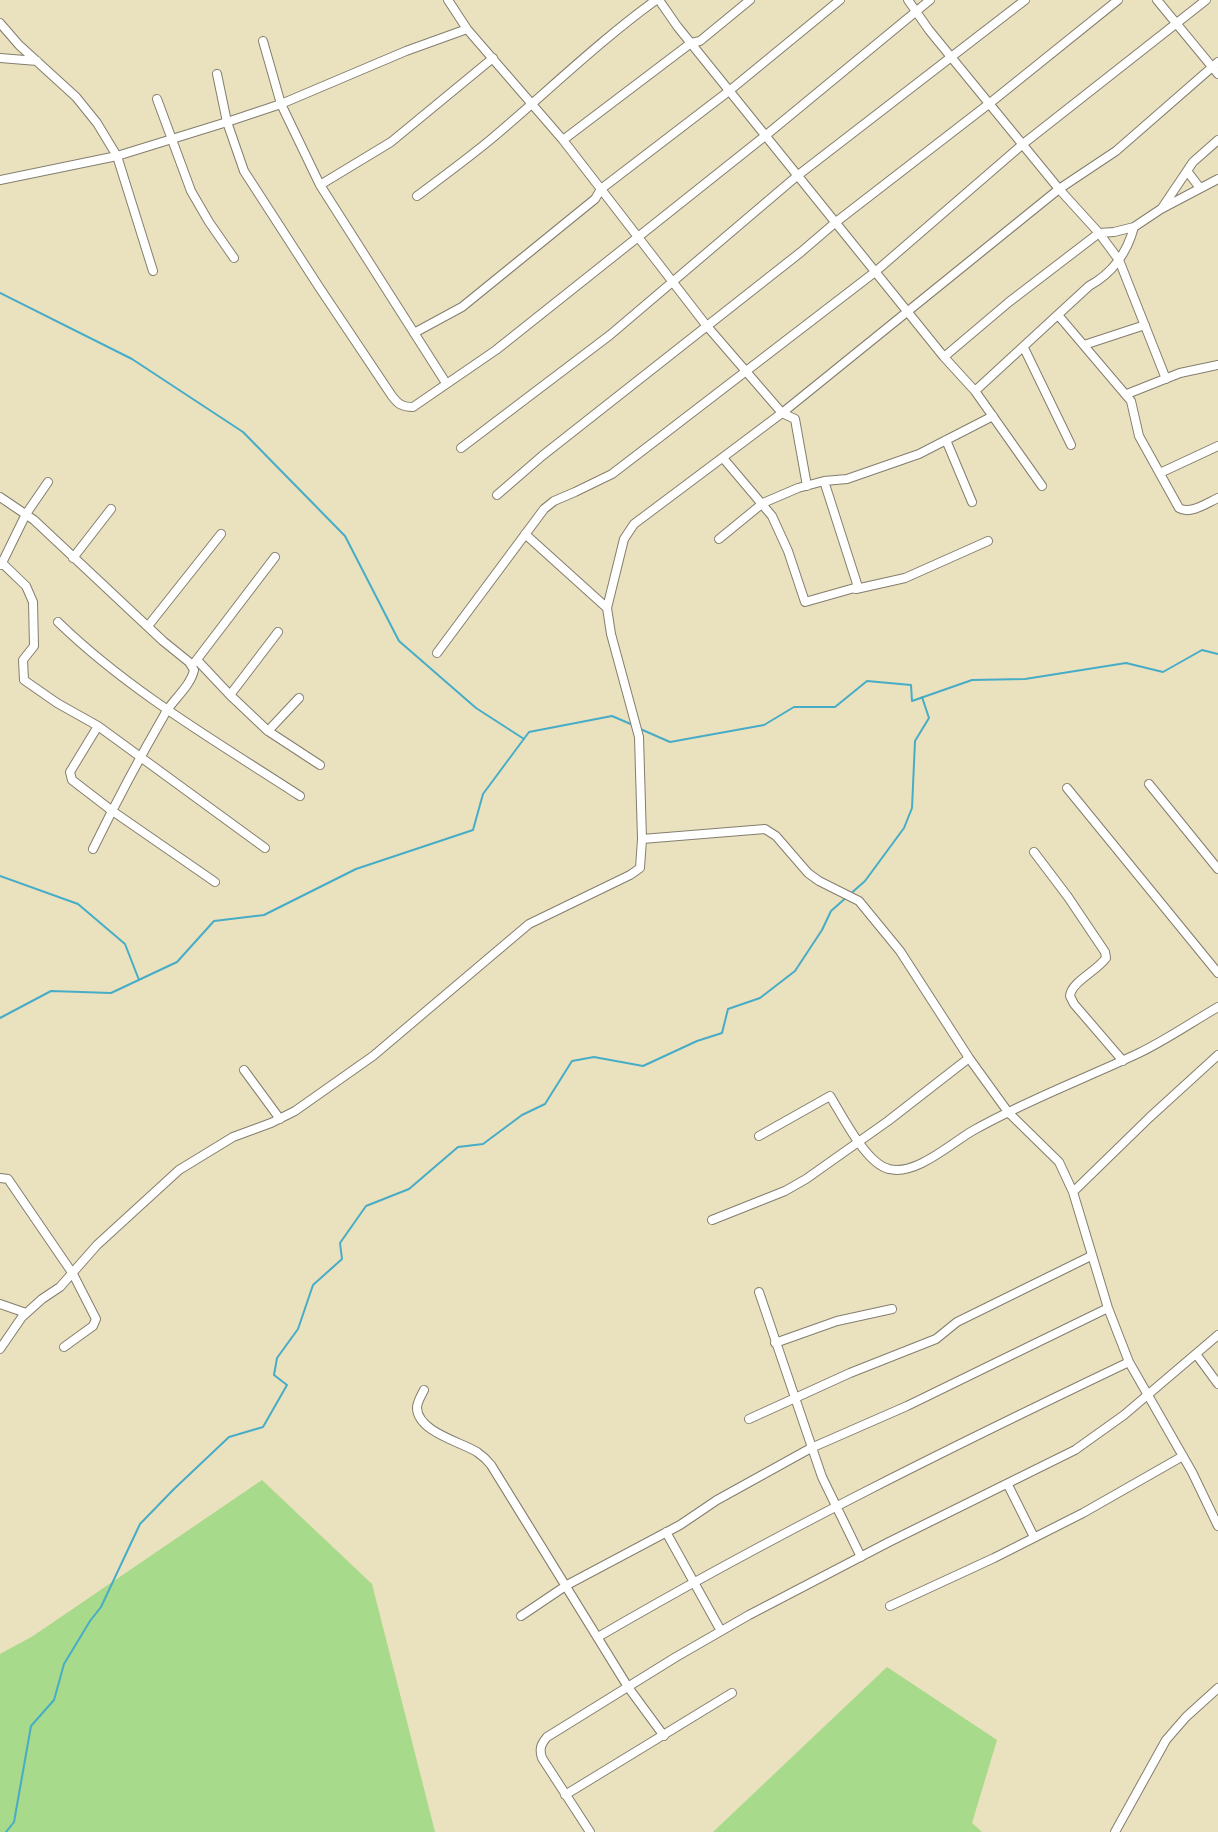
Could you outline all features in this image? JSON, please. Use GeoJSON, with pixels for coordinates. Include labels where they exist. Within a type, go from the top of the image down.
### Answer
{"type":"FeatureCollection","features":[{"type":"Feature","properties":{"kind":"street"},"geometry":{"type":"LineString","coordinates":[[448,0],[467,29],[563,140],[706,325],[782,413],[795,419],[807,486]]}},
{"type":"Feature","properties":{"kind":"street"},"geometry":{"type":"LineString","coordinates":[[417,196],[490,140],[632,18],[658,0],[797,176],[975,392],[1042,486]]}},
{"type":"Feature","properties":{"kind":"street"},"geometry":{"type":"LineString","coordinates":[[563,140],[691,43],[700,41],[750,0]]}},
{"type":"Feature","properties":{"kind":"street"},"geometry":{"type":"LineString","coordinates":[[414,333],[462,307],[595,199],[601,189],[729,91],[840,0]]}},
{"type":"Feature","properties":{"kind":"street"},"geometry":{"type":"LineString","coordinates":[[908,0],[1059,189],[1099,233],[1119,260],[1166,379]]}},
{"type":"Feature","properties":{"kind":"street"},"geometry":{"type":"LineString","coordinates":[[217,74],[227,122],[244,171],[398,403],[405,407],[412,407],[496,350],[765,136],[930,0]]}},
{"type":"Feature","properties":{"kind":"street"},"geometry":{"type":"LineString","coordinates":[[461,448],[610,335],[797,176],[1025,0]]}},
{"type":"Feature","properties":{"kind":"street"},"geometry":{"type":"LineString","coordinates":[[497,495],[542,456],[706,325],[1118,0]]}},
{"type":"Feature","properties":{"kind":"street"},"geometry":{"type":"LineString","coordinates":[[0,1349],[26,1313],[60,1287],[97,1245],[179,1170],[233,1137],[295,1111],[373,1056],[529,924],[636,872],[641,863],[642,839],[639,738],[611,634],[607,608],[616,566],[628,531],[634,524],[782,413],[1059,189],[1116,151],[1216,68],[1176,25],[1157,0]]}},
{"type":"Feature","properties":{"kind":"street"},"geometry":{"type":"LineString","coordinates":[[436,652],[544,509],[554,501],[612,474],[745,372],[875,272],[1023,144],[1206,0]]}},
{"type":"Feature","properties":{"kind":"street"},"geometry":{"type":"LineString","coordinates":[[0,22],[18,45],[76,97],[97,123],[117,156],[153,271]]}},
{"type":"Feature","properties":{"kind":"street"},"geometry":{"type":"LineString","coordinates":[[0,180],[117,156],[227,122],[281,104],[406,51],[467,29]]}},
{"type":"Feature","properties":{"kind":"street"},"geometry":{"type":"LineString","coordinates":[[263,41],[281,104],[320,185],[446,383]]}},
{"type":"Feature","properties":{"kind":"street"},"geometry":{"type":"LineString","coordinates":[[0,58],[36,61]]}},
{"type":"Feature","properties":{"kind":"street"},"geometry":{"type":"LineString","coordinates":[[320,185],[391,142],[493,58]]}},
{"type":"Feature","properties":{"kind":"street"},"geometry":{"type":"LineString","coordinates":[[157,99],[191,191],[208,222],[234,258]]}},
{"type":"Feature","properties":{"kind":"street"},"geometry":{"type":"LineString","coordinates":[[1161,209],[1193,162],[1218,140]]}},
{"type":"Feature","properties":{"kind":"street"},"geometry":{"type":"LineString","coordinates":[[1187,171],[1200,188]]}},
{"type":"Feature","properties":{"kind":"street"},"geometry":{"type":"LineString","coordinates":[[944,357],[1099,233],[1134,227],[1161,209],[1218,179]]}},
{"type":"Feature","properties":{"kind":"street"},"geometry":{"type":"LineString","coordinates":[[975,392],[1089,286],[1106,275],[1130,242],[1134,227]]}},
{"type":"Feature","properties":{"kind":"street"},"geometry":{"type":"LineString","coordinates":[[1058,315],[1127,394],[1131,401],[1139,436],[1179,508],[1189,511],[1218,498]]}},
{"type":"Feature","properties":{"kind":"street"},"geometry":{"type":"LineString","coordinates":[[1084,345],[1145,325]]}},
{"type":"Feature","properties":{"kind":"street"},"geometry":{"type":"LineString","coordinates":[[1023,348],[1071,445]]}},
{"type":"Feature","properties":{"kind":"street"},"geometry":{"type":"LineString","coordinates":[[1127,394],[1180,373],[1218,365]]}},
{"type":"Feature","properties":{"kind":"street"},"geometry":{"type":"LineString","coordinates":[[719,539],[763,503],[807,486],[824,481],[847,479],[901,461],[993,416]]}},
{"type":"Feature","properties":{"kind":"street"},"geometry":{"type":"LineString","coordinates":[[946,440],[972,502]]}},
{"type":"Feature","properties":{"kind":"street"},"geometry":{"type":"LineString","coordinates":[[1160,473],[1218,446]]}},
{"type":"Feature","properties":{"kind":"street"},"geometry":{"type":"LineString","coordinates":[[723,458],[772,516],[788,551],[805,602],[905,578],[988,541]]}},
{"type":"Feature","properties":{"kind":"street"},"geometry":{"type":"LineString","coordinates":[[824,481],[858,584],[856,589]]}},
{"type":"Feature","properties":{"kind":"street"},"geometry":{"type":"LineString","coordinates":[[48,482],[26,514],[1,565],[26,586],[33,602],[34,646],[23,660],[24,680],[57,703],[98,726],[140,759],[265,848]]}},
{"type":"Feature","properties":{"kind":"street"},"geometry":{"type":"LineString","coordinates":[[0,497],[26,514],[148,626],[195,663],[268,731],[320,765]]}},
{"type":"Feature","properties":{"kind":"street"},"geometry":{"type":"LineString","coordinates":[[73,558],[111,509]]}},
{"type":"Feature","properties":{"kind":"street"},"geometry":{"type":"LineString","coordinates":[[148,626],[221,534]]}},
{"type":"Feature","properties":{"kind":"street"},"geometry":{"type":"LineString","coordinates":[[525,534],[607,608]]}},
{"type":"Feature","properties":{"kind":"street"},"geometry":{"type":"LineString","coordinates":[[93,849],[111,810],[168,710],[193,674],[195,663],[275,557]]}},
{"type":"Feature","properties":{"kind":"street"},"geometry":{"type":"LineString","coordinates":[[58,622],[87,650],[168,710],[300,796]]}},
{"type":"Feature","properties":{"kind":"street"},"geometry":{"type":"LineString","coordinates":[[230,695],[278,632]]}},
{"type":"Feature","properties":{"kind":"street"},"geometry":{"type":"LineString","coordinates":[[268,731],[299,698]]}},
{"type":"Feature","properties":{"kind":"street"},"geometry":{"type":"LineString","coordinates":[[98,726],[70,772],[72,780],[215,882]]}},
{"type":"Feature","properties":{"kind":"street"},"geometry":{"type":"LineString","coordinates":[[1149,784],[1218,869]]}},
{"type":"Feature","properties":{"kind":"street"},"geometry":{"type":"LineString","coordinates":[[1067,788],[1218,973]]}},
{"type":"Feature","properties":{"kind":"street"},"geometry":{"type":"LineString","coordinates":[[642,839],[765,829],[771,832],[808,873],[859,901],[900,951],[969,1058],[1008,1112],[1059,1162],[1073,1192],[1108,1308],[1129,1362],[1183,1456],[1218,1526]]}},
{"type":"Feature","properties":{"kind":"street"},"geometry":{"type":"LineString","coordinates":[[1034,852],[1105,952],[1106,958],[1101,966],[1073,987],[1070,996],[1074,1004],[1123,1060]]}},
{"type":"Feature","properties":{"kind":"street"},"geometry":{"type":"LineString","coordinates":[[759,1136],[830,1096],[859,1142],[883,1167],[892,1170],[911,1168],[973,1130],[1142,1052],[1218,1007]]}},
{"type":"Feature","properties":{"kind":"street"},"geometry":{"type":"LineString","coordinates":[[1073,1192],[1218,1055]]}},
{"type":"Feature","properties":{"kind":"street"},"geometry":{"type":"LineString","coordinates":[[712,1220],[785,1191],[826,1166],[969,1058]]}},
{"type":"Feature","properties":{"kind":"street"},"geometry":{"type":"LineString","coordinates":[[244,1070],[280,1119]]}},
{"type":"Feature","properties":{"kind":"street"},"geometry":{"type":"LineString","coordinates":[[0,1178],[8,1179],[73,1274],[96,1319],[96,1323],[64,1347]]}},
{"type":"Feature","properties":{"kind":"street"},"geometry":{"type":"LineString","coordinates":[[749,1419],[849,1373],[936,1339],[957,1322],[1091,1256]]}},
{"type":"Feature","properties":{"kind":"street"},"geometry":{"type":"LineString","coordinates":[[759,1292],[811,1448],[861,1557]]}},
{"type":"Feature","properties":{"kind":"street"},"geometry":{"type":"LineString","coordinates":[[0,1304],[26,1313]]}},
{"type":"Feature","properties":{"kind":"street"},"geometry":{"type":"LineString","coordinates":[[521,1616],[567,1585],[666,1532],[717,1500],[811,1448],[908,1406],[1108,1308]]}},
{"type":"Feature","properties":{"kind":"street"},"geometry":{"type":"LineString","coordinates":[[775,1343],[837,1321],[892,1309]]}},
{"type":"Feature","properties":{"kind":"street"},"geometry":{"type":"LineString","coordinates":[[590,1832],[542,1758],[539,1751],[547,1737],[720,1631],[861,1557],[1075,1450],[1147,1396],[1218,1335]]}},
{"type":"Feature","properties":{"kind":"street"},"geometry":{"type":"LineString","coordinates":[[1196,1354],[1218,1384]]}},
{"type":"Feature","properties":{"kind":"street"},"geometry":{"type":"LineString","coordinates":[[598,1637],[694,1582],[836,1506],[1129,1362]]}},
{"type":"Feature","properties":{"kind":"street"},"geometry":{"type":"LineString","coordinates":[[424,1390],[417,1406],[419,1416],[424,1423],[439,1433],[485,1458],[567,1585],[628,1687],[664,1736]]}},
{"type":"Feature","properties":{"kind":"street"},"geometry":{"type":"LineString","coordinates":[[890,1606],[1083,1513],[1183,1456]]}},
{"type":"Feature","properties":{"kind":"street"},"geometry":{"type":"LineString","coordinates":[[1008,1485],[1034,1537]]}},
{"type":"Feature","properties":{"kind":"street"},"geometry":{"type":"LineString","coordinates":[[666,1532],[720,1631]]}},
{"type":"Feature","properties":{"kind":"street"},"geometry":{"type":"LineString","coordinates":[[1115,1832],[1166,1740],[1186,1717],[1218,1688]]}},
{"type":"Feature","properties":{"kind":"street"},"geometry":{"type":"LineString","coordinates":[[565,1795],[732,1693]]}},
{"type":"Feature","properties":{"kind":"green space"},"geometry":{"type":"Polygon","coordinates":[[[262,1480],[372,1584],[435,1832],[0,1832],[0,1654],[33,1636],[262,1480]]]}},
{"type":"Feature","properties":{"kind":"green space"},"geometry":{"type":"Polygon","coordinates":[[[887,1667],[997,1740],[972,1823],[982,1832],[713,1832],[887,1667]]]}},
{"type":"Feature","properties":{"kind":"waterway"},"geometry":{"type":"LineString","coordinates":[[0,293],[132,359],[243,432],[345,536],[399,641],[476,708],[524,739]]}},
{"type":"Feature","properties":{"kind":"waterway"},"geometry":{"type":"LineString","coordinates":[[638,728],[670,742],[764,725],[794,707],[835,707],[867,681],[911,685],[912,701],[972,680],[1025,679],[1126,663],[1163,672],[1202,650],[1218,654]]}},
{"type":"Feature","properties":{"kind":"waterway"},"geometry":{"type":"LineString","coordinates":[[6,1832],[14,1822],[31,1726],[54,1700],[64,1664],[101,1607],[140,1524],[229,1437],[263,1427],[287,1385],[274,1375],[277,1358],[298,1329],[313,1285],[342,1259],[340,1243],[366,1206],[409,1189],[458,1147],[483,1144],[522,1115],[545,1104],[572,1061],[594,1057],[643,1066],[697,1041],[722,1033],[728,1009],[760,998],[795,971],[822,930],[831,911],[865,881],[904,828],[912,808],[915,741],[929,718],[922,697]]}},
{"type":"Feature","properties":{"kind":"waterway"},"geometry":{"type":"LineString","coordinates":[[0,1018],[51,991],[111,993],[177,962],[214,921],[264,915],[356,869],[473,830],[483,794],[529,732],[612,716],[633,725]]}},
{"type":"Feature","properties":{"kind":"waterway"},"geometry":{"type":"LineString","coordinates":[[0,876],[78,904],[125,944],[139,980]]}}]}
